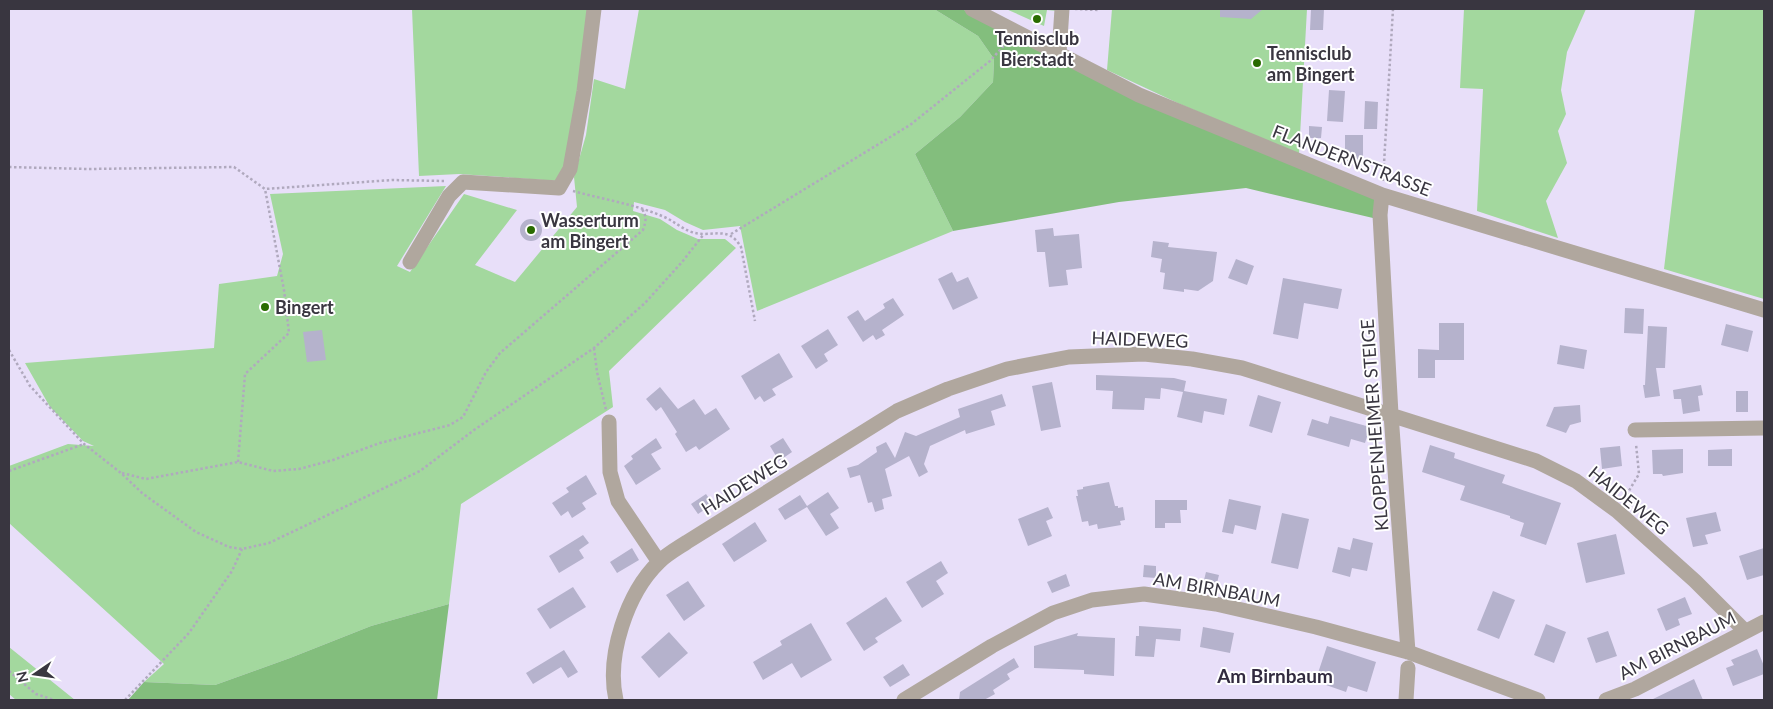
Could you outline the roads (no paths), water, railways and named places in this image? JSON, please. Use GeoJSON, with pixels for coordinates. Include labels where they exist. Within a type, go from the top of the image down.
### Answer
{"type":"FeatureCollection","features":[{"type":"Feature","properties":{"kind":"street"},"geometry":{"type":"LineString","coordinates":[[410,262],[449,196],[463,182],[559,188],[570,169],[584,92],[594,9]]}},
{"type":"Feature","properties":{"kind":"street","name":"FLANDERNSTRASSE"},"geometry":{"type":"LineString","coordinates":[[972,9],[1139,95],[1382,195],[1764,310]]}},
{"type":"Feature","properties":{"kind":"street"},"geometry":{"type":"LineString","coordinates":[[1060,54],[1062,9]]}},
{"type":"Feature","properties":{"kind":"street","name":"KLOPPENHEIMER STEIGE"},"geometry":{"type":"LineString","coordinates":[[1382,195],[1380,215],[1391,414],[1408,652]]}},
{"type":"Feature","properties":{"kind":"street","name":"HAIDEWEG"},"geometry":{"type":"LineString","coordinates":[[616,700],[614,693],[614,659],[622,624],[638,589],[659,562],[687,542],[897,411],[948,389],[1008,369],[1069,357],[1144,354],[1192,359],[1242,368],[1536,460],[1576,481],[1617,511],[1695,581],[1745,631]]}},
{"type":"Feature","properties":{"kind":"street"},"geometry":{"type":"LineString","coordinates":[[609,422],[610,472],[618,501],[659,562]]}},
{"type":"Feature","properties":{"kind":"street"},"geometry":{"type":"LineString","coordinates":[[1636,430],[1764,428]]}},
{"type":"Feature","properties":{"kind":"street","name":"AM BIRNBAUM"},"geometry":{"type":"LineString","coordinates":[[904,700],[992,646],[1053,613],[1092,600],[1144,594],[1216,604],[1316,627],[1408,652],[1538,700]]}},
{"type":"Feature","properties":{"kind":"street","name":"AM BIRNBAUM"},"geometry":{"type":"LineString","coordinates":[[1606,700],[1635,689],[1764,622]]}},
{"type":"Feature","properties":{"kind":"street"},"geometry":{"type":"LineString","coordinates":[[1406,700],[1408,668]]}},
{"type":"Feature","properties":{"kind":"place","name":"Tennisclub Bierstadt"},"geometry":{"type":"Point","coordinates":[1037,19]}},
{"type":"Feature","properties":{"kind":"place","name":"Tennisclub am Bingert"},"geometry":{"type":"Point","coordinates":[1257,63]}},
{"type":"Feature","properties":{"kind":"place","name":"Wasserturm am Bingert"},"geometry":{"type":"Point","coordinates":[531,230]}},
{"type":"Feature","properties":{"kind":"place","name":"Bingert"},"geometry":{"type":"Point","coordinates":[265,307]}},
{"type":"Feature","properties":{"kind":"district","name":"Am Birnbaum"},"geometry":{"type":"Point","coordinates":[1275,675]}}]}
